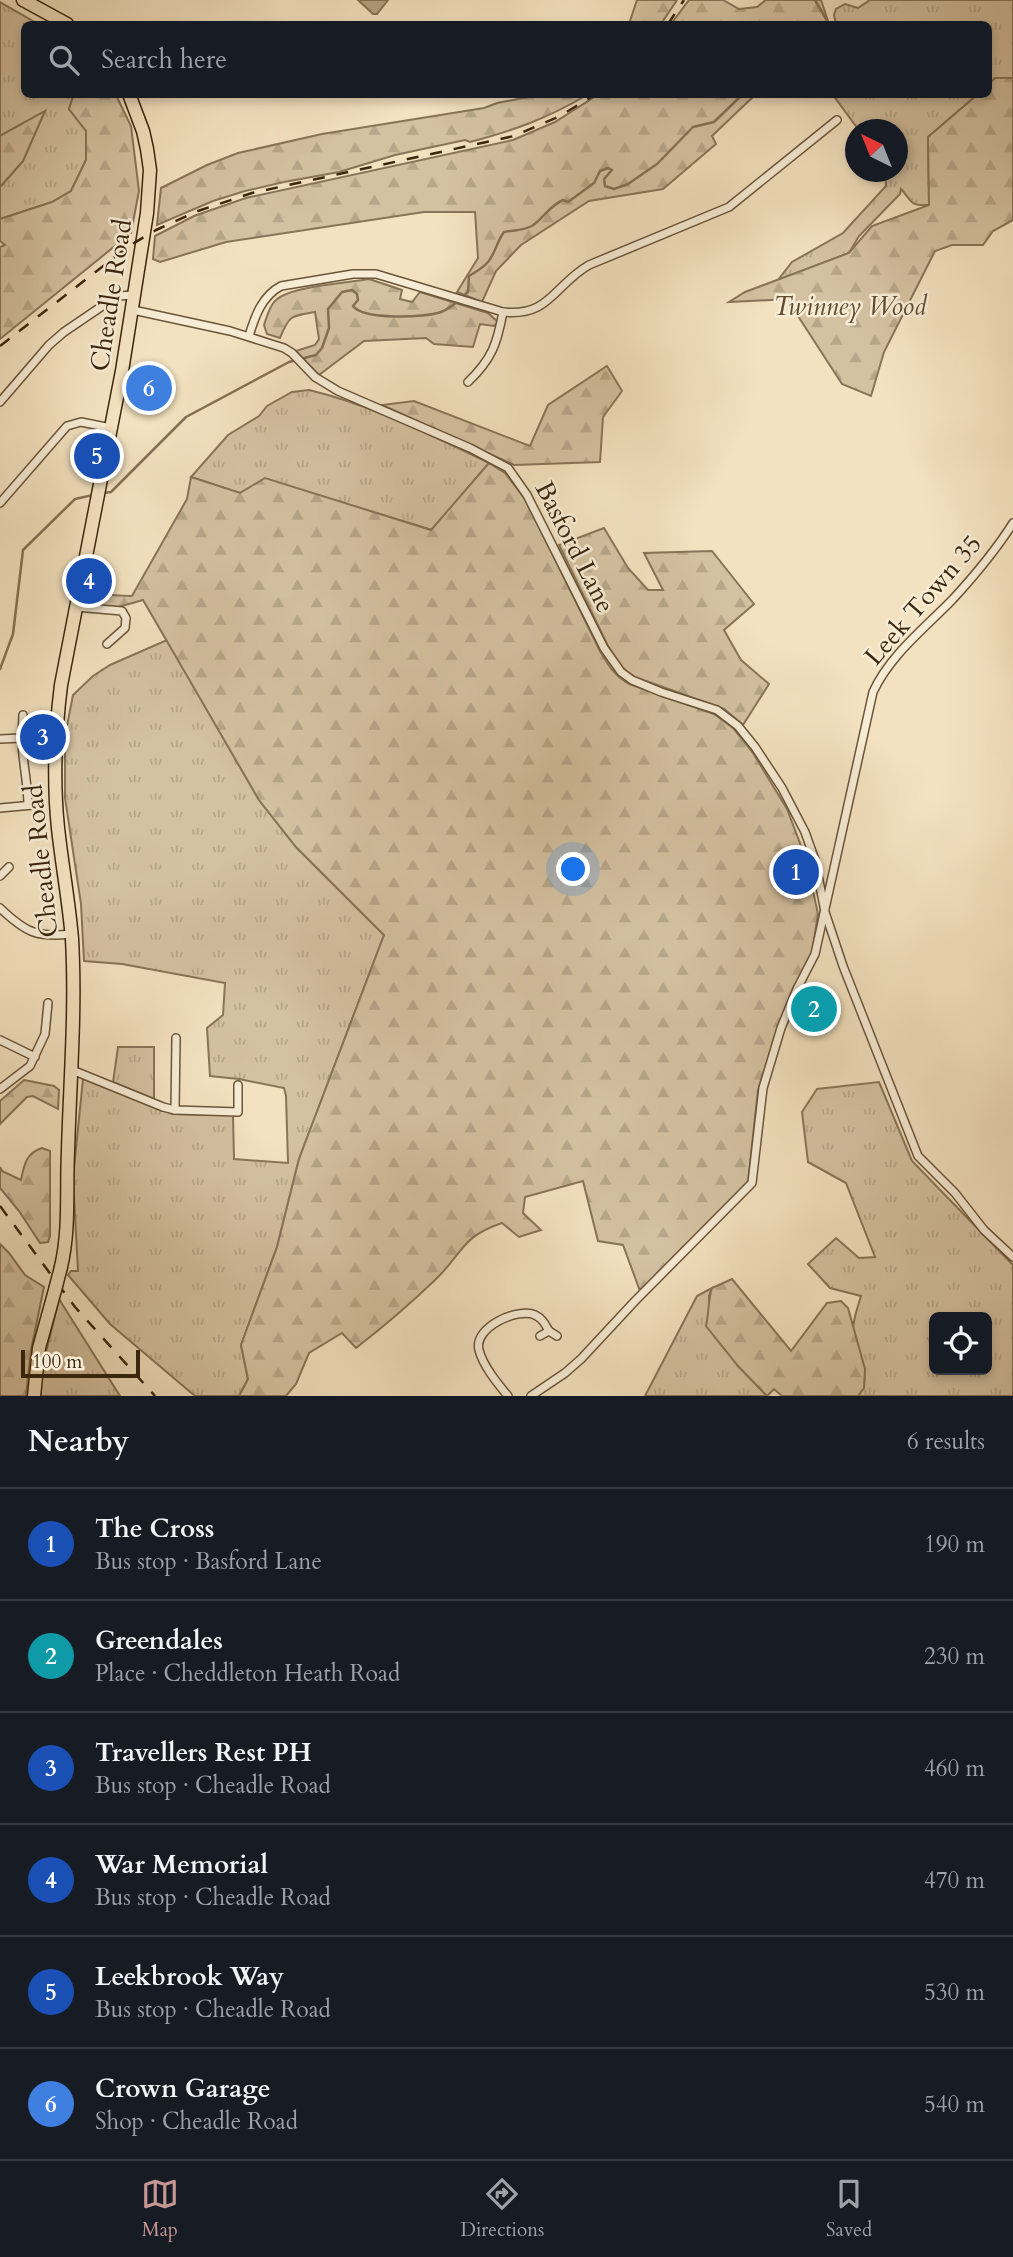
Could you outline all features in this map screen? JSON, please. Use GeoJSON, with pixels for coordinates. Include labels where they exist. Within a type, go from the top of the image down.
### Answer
{"type":"FeatureCollection","features":[{"type":"Feature","properties":{"kind":"highway"},"geometry":{"type":"LineString","coordinates":[[23,0],[62,21]]}},
{"type":"Feature","properties":{"kind":"highway","name":"Cheadle Road"},"geometry":{"type":"LineString","coordinates":[[34,1396],[39,1348],[66,1246],[68,1217],[67,1154],[74,1008],[71,934],[58,826],[54,761],[61,685],[133,310],[150,191],[150,170],[143,131],[131,98]]}},
{"type":"Feature","properties":{"kind":"street"},"geometry":{"type":"LineString","coordinates":[[249,336],[267,296],[281,286],[366,273],[451,295],[503,312],[535,310],[575,273],[589,265],[729,207],[837,120]]}},
{"type":"Feature","properties":{"kind":"street"},"geometry":{"type":"LineString","coordinates":[[0,402],[49,345],[64,332],[117,296],[135,295]]}},
{"type":"Feature","properties":{"kind":"street","name":"Basford Lane"},"geometry":{"type":"LineString","coordinates":[[133,310],[249,336],[292,353],[315,377],[338,391],[470,448],[508,468],[527,495],[604,648],[621,672],[632,680],[661,692],[717,710],[738,726],[755,747],[789,800],[815,860],[825,912],[843,966],[918,1156],[955,1193],[984,1230],[1013,1257]]}},
{"type":"Feature","properties":{"kind":"street"},"geometry":{"type":"LineString","coordinates":[[468,382],[492,355],[503,312]]}},
{"type":"Feature","properties":{"kind":"street"},"geometry":{"type":"LineString","coordinates":[[0,503],[67,426],[81,422],[111,428]]}},
{"type":"Feature","properties":{"kind":"street","name":"Leek Town 35"},"geometry":{"type":"LineString","coordinates":[[531,1396],[581,1359],[752,1183],[763,1088],[781,1028],[815,954],[875,688],[884,671],[954,598],[997,548],[1013,523]]}},
{"type":"Feature","properties":{"kind":"street"},"geometry":{"type":"LineString","coordinates":[[76,607],[122,611],[126,618],[125,628],[107,644]]}},
{"type":"Feature","properties":{"kind":"street"},"geometry":{"type":"LineString","coordinates":[[0,808],[30,805],[23,764],[23,715]]}},
{"type":"Feature","properties":{"kind":"street"},"geometry":{"type":"LineString","coordinates":[[0,739],[22,738]]}},
{"type":"Feature","properties":{"kind":"street"},"geometry":{"type":"LineString","coordinates":[[0,876],[9,867]]}},
{"type":"Feature","properties":{"kind":"street"},"geometry":{"type":"LineString","coordinates":[[0,908],[28,931],[47,936],[71,934]]}},
{"type":"Feature","properties":{"kind":"street"},"geometry":{"type":"LineString","coordinates":[[0,1089],[27,1069],[35,1058],[46,1034],[48,1003]]}},
{"type":"Feature","properties":{"kind":"street"},"geometry":{"type":"LineString","coordinates":[[175,1110],[176,1038]]}},
{"type":"Feature","properties":{"kind":"street"},"geometry":{"type":"LineString","coordinates":[[0,1041],[35,1058]]}},
{"type":"Feature","properties":{"kind":"street"},"geometry":{"type":"LineString","coordinates":[[72,1070],[175,1110],[238,1112],[238,1085]]}},
{"type":"Feature","properties":{"kind":"street"},"geometry":{"type":"LineString","coordinates":[[508,1396],[479,1349],[482,1333],[493,1323],[520,1313],[529,1313],[544,1321],[549,1331],[557,1336]]}},
{"type":"Feature","properties":{"kind":"street"},"geometry":{"type":"LineString","coordinates":[[540,1336],[549,1331]]}},
{"type":"Feature","properties":{"kind":"green space"},"geometry":{"type":"Polygon","coordinates":[[[637,0],[677,0],[663,21],[630,21],[637,0]]]}},
{"type":"Feature","properties":{"kind":"green space"},"geometry":{"type":"Polygon","coordinates":[[[689,0],[723,0],[739,9],[757,7],[766,0],[821,0],[828,21],[673,21],[689,0]]]}},
{"type":"Feature","properties":{"kind":"green space"},"geometry":{"type":"Polygon","coordinates":[[[870,0],[1013,0],[1013,78],[996,78],[992,81],[992,21],[835,21],[836,9],[845,4],[858,8],[870,0]]]}},
{"type":"Feature","properties":{"kind":"green space"},"geometry":{"type":"Polygon","coordinates":[[[0,2],[33,21],[21,21],[21,98],[73,98],[69,109],[86,131],[86,160],[71,191],[52,202],[0,219],[0,187],[23,161],[44,112],[0,136],[0,2]]]}},
{"type":"Feature","properties":{"kind":"green space","name":"Twinney Wood"},"geometry":{"type":"Polygon","coordinates":[[[995,78],[1013,78],[1013,220],[993,231],[983,245],[952,245],[935,251],[884,352],[871,396],[842,384],[798,316],[791,299],[729,302],[745,292],[849,253],[872,226],[929,205],[928,137],[974,98],[992,98],[992,81],[995,78]]]}},
{"type":"Feature","properties":{"kind":"green space"},"geometry":{"type":"Polygon","coordinates":[[[73,98],[117,98],[131,126],[139,191],[131,233],[0,339],[0,247],[5,245],[0,241],[0,219],[52,202],[71,191],[86,160],[86,131],[69,109],[73,98]]]}},
{"type":"Feature","properties":{"kind":"green space"},"geometry":{"type":"Polygon","coordinates":[[[523,98],[581,98],[544,117],[502,133],[470,142],[465,140],[395,155],[339,172],[245,191],[213,201],[157,225],[161,188],[238,153],[322,134],[484,108],[523,98]]]}},
{"type":"Feature","properties":{"kind":"green space"},"geometry":{"type":"Polygon","coordinates":[[[593,98],[752,98],[712,136],[716,144],[663,189],[589,201],[521,245],[496,271],[482,302],[457,292],[478,258],[475,212],[424,212],[226,242],[160,262],[153,259],[155,236],[194,216],[246,198],[513,140],[555,122],[593,98]]]}},
{"type":"Feature","properties":{"kind":"green space"},"geometry":{"type":"Polygon","coordinates":[[[835,98],[974,98],[928,137],[929,205],[915,204],[901,189],[900,194],[859,236],[849,253],[778,280],[792,262],[843,233],[886,186],[886,182],[908,182],[908,119],[851,119],[835,98]]]}},
{"type":"Feature","properties":{"kind":"green space"},"geometry":{"type":"Polygon","coordinates":[[[45,111],[23,161],[0,187],[0,136],[45,111]]]}},
{"type":"Feature","properties":{"kind":"green space"},"geometry":{"type":"Polygon","coordinates":[[[369,279],[402,290],[400,299],[412,302],[420,292],[488,313],[498,322],[494,326],[480,324],[473,347],[434,344],[426,338],[364,341],[319,375],[296,351],[315,345],[319,339],[315,312],[292,318],[280,338],[267,334],[264,325],[268,312],[274,302],[283,295],[306,288],[369,279]]]}},
{"type":"Feature","properties":{"kind":"green space"},"geometry":{"type":"Polygon","coordinates":[[[607,366],[622,391],[603,417],[600,462],[514,465],[382,405],[414,401],[530,446],[548,405],[607,366]]]}},
{"type":"Feature","properties":{"kind":"green space"},"geometry":{"type":"Polygon","coordinates":[[[309,390],[378,412],[489,463],[432,530],[265,479],[240,493],[191,477],[228,435],[259,416],[267,406],[292,392],[309,390]]]}},
{"type":"Feature","properties":{"kind":"green space"},"geometry":{"type":"Polygon","coordinates":[[[489,463],[505,473],[526,500],[600,651],[615,673],[629,684],[714,714],[733,728],[753,753],[787,809],[806,859],[818,914],[812,953],[779,1024],[758,1090],[748,1182],[640,1291],[623,1245],[598,1241],[583,1181],[525,1197],[523,1213],[541,1230],[519,1237],[502,1223],[478,1234],[425,1290],[356,1348],[342,1333],[309,1353],[296,1384],[286,1396],[239,1396],[248,1379],[241,1345],[277,1247],[299,1159],[384,935],[296,847],[259,800],[143,600],[115,608],[86,604],[90,592],[132,596],[187,499],[191,477],[240,493],[265,478],[431,530],[489,463]]]}},
{"type":"Feature","properties":{"kind":"green space"},"geometry":{"type":"Polygon","coordinates":[[[604,528],[628,568],[648,590],[663,590],[644,553],[712,551],[754,604],[724,630],[741,660],[769,684],[743,725],[724,709],[635,677],[622,668],[608,646],[559,545],[604,528]]]}},
{"type":"Feature","properties":{"kind":"green space"},"geometry":{"type":"Polygon","coordinates":[[[167,640],[259,800],[296,847],[384,935],[299,1159],[277,1247],[241,1345],[248,1379],[239,1396],[195,1396],[110,1324],[68,1275],[71,1271],[78,1271],[73,1178],[83,1079],[89,1079],[172,1114],[233,1115],[234,1159],[288,1163],[284,1088],[210,1076],[207,1028],[223,1015],[225,983],[122,964],[84,961],[81,904],[65,798],[65,736],[73,695],[93,676],[110,665],[167,640]]]}},
{"type":"Feature","properties":{"kind":"green space"},"geometry":{"type":"Polygon","coordinates":[[[118,1047],[154,1047],[154,1099],[113,1082],[118,1047]]]}},
{"type":"Feature","properties":{"kind":"green space"},"geometry":{"type":"Polygon","coordinates":[[[24,1080],[54,1086],[59,1090],[58,1109],[33,1096],[27,1097],[0,1124],[0,1101],[24,1080]]]}},
{"type":"Feature","properties":{"kind":"green space"},"geometry":{"type":"Polygon","coordinates":[[[879,1082],[912,1161],[1013,1265],[1013,1396],[858,1396],[863,1388],[864,1372],[853,1330],[861,1296],[830,1288],[808,1264],[836,1238],[859,1258],[875,1257],[846,1183],[808,1162],[802,1112],[817,1089],[879,1082]]]}},
{"type":"Feature","properties":{"kind":"green space"},"geometry":{"type":"Polygon","coordinates":[[[42,1148],[50,1151],[50,1236],[48,1242],[40,1243],[0,1188],[0,1167],[2,1171],[21,1180],[29,1156],[42,1148]]]}},
{"type":"Feature","properties":{"kind":"green space"},"geometry":{"type":"Polygon","coordinates":[[[0,1244],[25,1275],[44,1287],[31,1350],[26,1396],[0,1396],[0,1244]]]}},
{"type":"Feature","properties":{"kind":"green space"},"geometry":{"type":"Polygon","coordinates":[[[732,1279],[791,1351],[827,1303],[841,1301],[848,1308],[865,1369],[864,1388],[858,1396],[782,1396],[774,1389],[767,1396],[738,1366],[706,1326],[712,1288],[732,1279]]]}},
{"type":"Feature","properties":{"kind":"green space"},"geometry":{"type":"Polygon","coordinates":[[[712,1288],[709,1314],[738,1366],[767,1396],[645,1396],[697,1296],[712,1288]]]}},
{"type":"Feature","properties":{"kind":"green space"},"geometry":{"type":"Polygon","coordinates":[[[59,1299],[120,1396],[41,1396],[41,1373],[59,1299]]]}},
{"type":"Feature","properties":{"kind":"shaded area"},"geometry":{"type":"Polygon","coordinates":[[[358,0],[388,0],[377,14],[373,14],[358,0]]]}},
{"type":"Feature","properties":{"kind":"waterway"},"geometry":{"type":"LineString","coordinates":[[815,0],[827,21]]}},
{"type":"Feature","properties":{"kind":"waterway"},"geometry":{"type":"LineString","coordinates":[[103,493],[111,492],[186,417],[289,362],[316,355],[322,348],[329,328],[328,309],[342,292],[352,290],[357,294],[358,300],[353,306],[369,314],[409,316],[445,310],[468,292],[469,276],[488,262],[504,232],[532,226],[558,203],[563,200],[568,202],[594,183],[600,171],[608,168],[612,170],[604,179],[605,186],[614,189],[628,184],[657,164],[693,127],[714,122],[739,98]]}},
{"type":"Feature","properties":{"kind":"waterway"},"geometry":{"type":"LineString","coordinates":[[0,669],[13,634],[23,550],[75,499],[93,495]]}},
{"type":"Feature","properties":{"kind":"railway"},"geometry":{"type":"LineString","coordinates":[[670,21],[684,0]]}},
{"type":"Feature","properties":{"kind":"railway"},"geometry":{"type":"LineString","coordinates":[[0,346],[129,246],[198,211],[252,193],[514,136],[560,116],[589,98]]}},
{"type":"Feature","properties":{"kind":"railway"},"geometry":{"type":"LineString","coordinates":[[0,1206],[75,1307],[155,1396]]}},
{"type":"Feature","properties":{"kind":"place","name":"Crown Garage"},"geometry":{"type":"Point","coordinates":[149,388]}},
{"type":"Feature","properties":{"kind":"place","name":"Leekbrook Way"},"geometry":{"type":"Point","coordinates":[97,456]}},
{"type":"Feature","properties":{"kind":"place","name":"War Memorial"},"geometry":{"type":"Point","coordinates":[89,581]}},
{"type":"Feature","properties":{"kind":"place","name":"Travellers Rest PH"},"geometry":{"type":"Point","coordinates":[43,737]}},
{"type":"Feature","properties":{"kind":"place","name":"The Cross"},"geometry":{"type":"Point","coordinates":[796,872]}},
{"type":"Feature","properties":{"kind":"place","name":"Greendales"},"geometry":{"type":"Point","coordinates":[814,1009]}}]}
